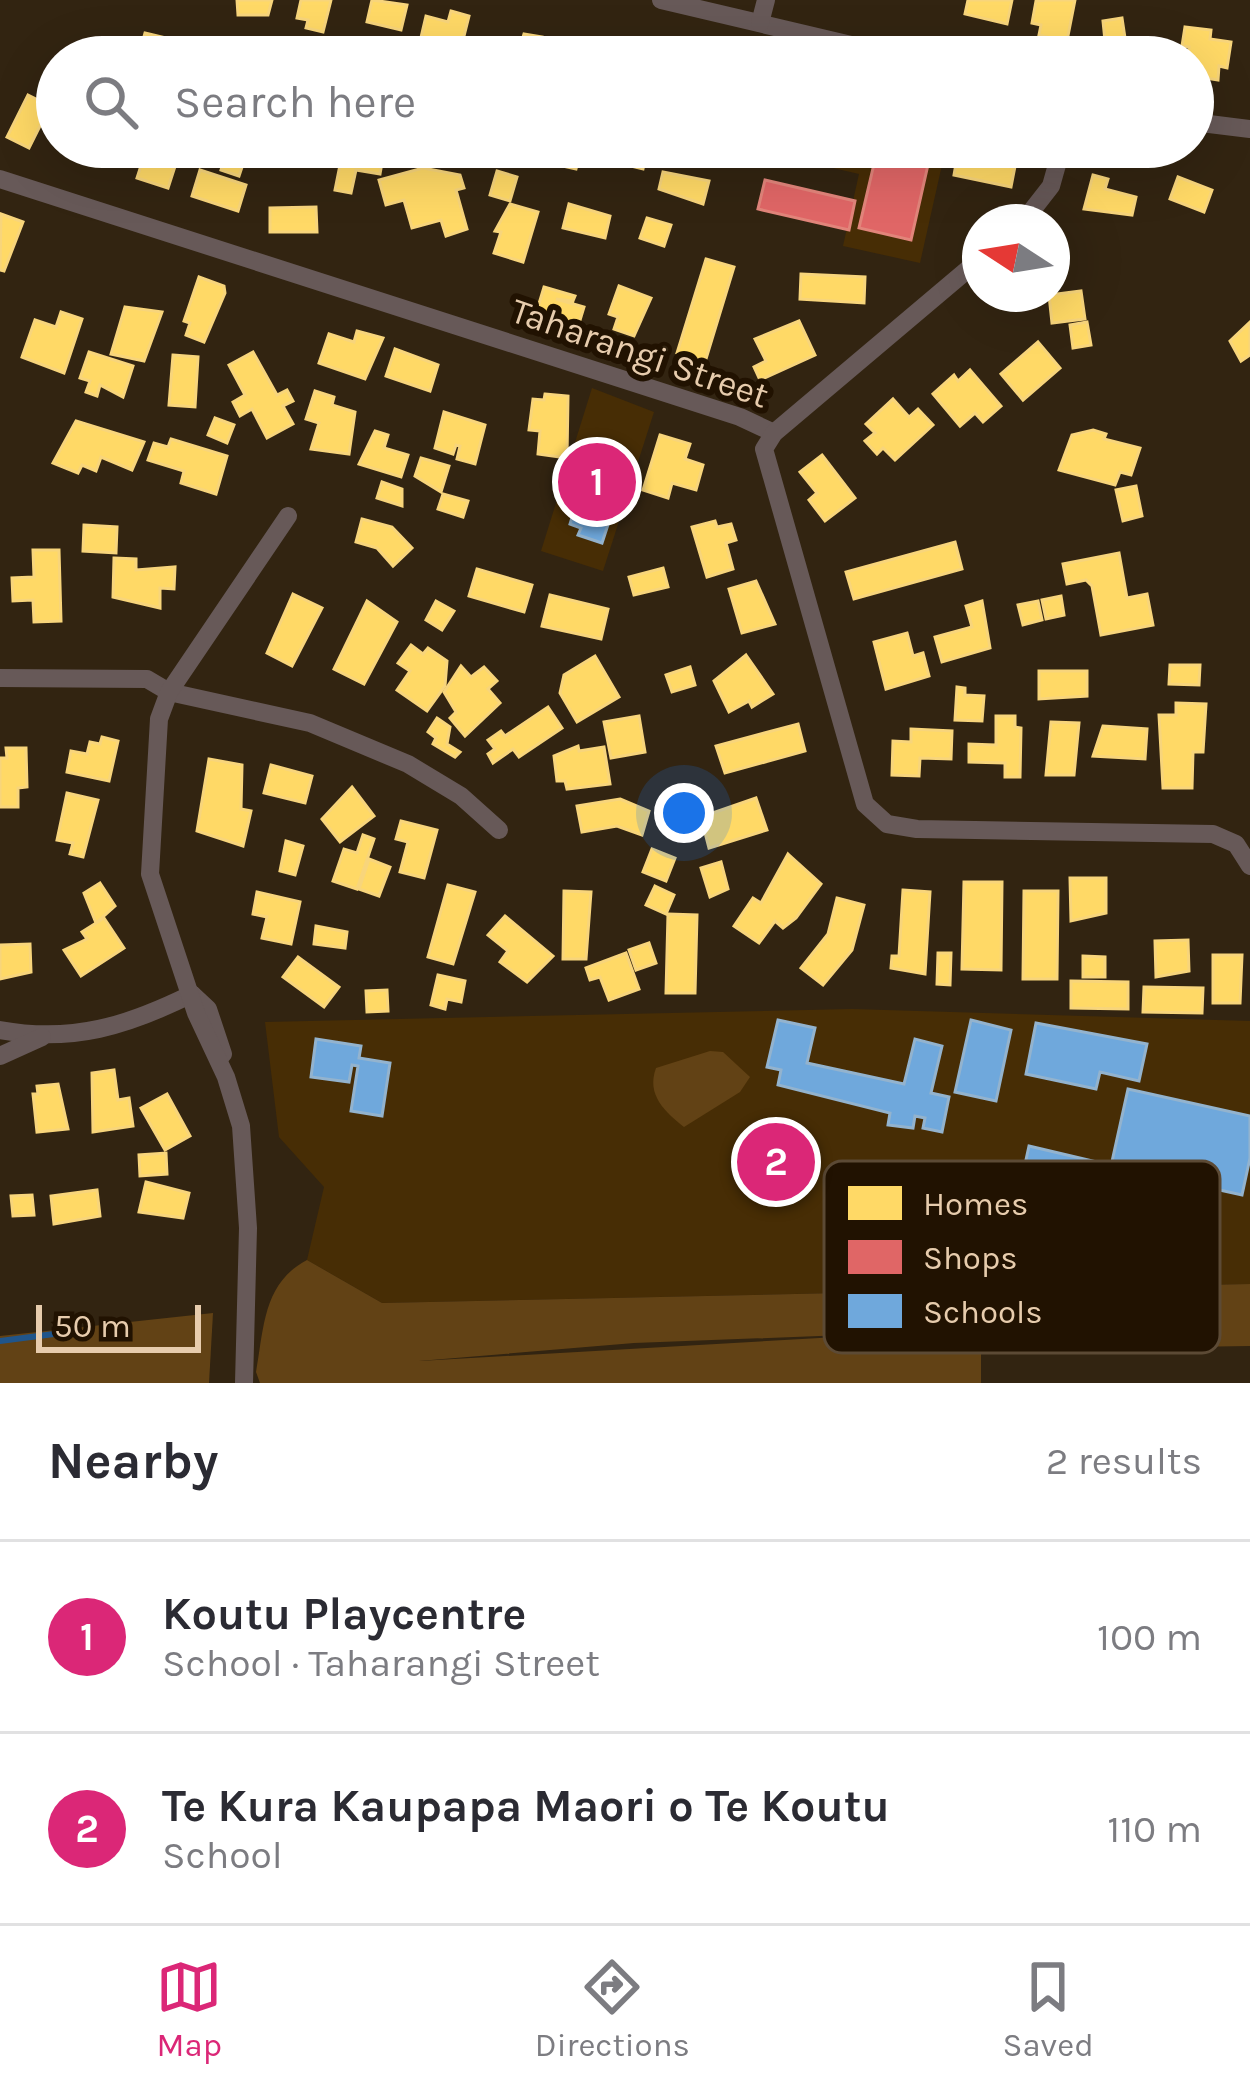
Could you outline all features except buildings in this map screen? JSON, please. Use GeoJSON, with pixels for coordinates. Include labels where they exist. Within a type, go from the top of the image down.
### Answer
{"type":"FeatureCollection","features":[{"type":"Feature","properties":{"kind":"street"},"geometry":{"type":"LineString","coordinates":[[661,0],[814,36]]}},
{"type":"Feature","properties":{"kind":"street"},"geometry":{"type":"LineString","coordinates":[[760,23],[766,0]]}},
{"type":"Feature","properties":{"kind":"street"},"geometry":{"type":"LineString","coordinates":[[1214,125],[1250,129]]}},
{"type":"Feature","properties":{"kind":"street"},"geometry":{"type":"LineString","coordinates":[[1037,204],[1051,186],[1056,168]]}},
{"type":"Feature","properties":{"kind":"street","name":"Taharangi Street"},"geometry":{"type":"LineString","coordinates":[[0,179],[740,417],[774,434],[763,457],[857,783],[874,816],[917,829],[1213,834],[1236,844],[1250,866]]}},
{"type":"Feature","properties":{"kind":"street"},"geometry":{"type":"LineString","coordinates":[[774,434],[962,274]]}},
{"type":"Feature","properties":{"kind":"street"},"geometry":{"type":"LineString","coordinates":[[244,1383],[247,1187],[241,1126],[226,1077],[196,1013],[150,874],[158,719],[169,692],[288,516]]}},
{"type":"Feature","properties":{"kind":"street"},"geometry":{"type":"LineString","coordinates":[[0,678],[143,679],[169,692],[310,723],[357,740],[461,796],[500,830]]}},
{"type":"Feature","properties":{"kind":"street"},"geometry":{"type":"LineString","coordinates":[[0,1030],[42,1037],[115,1029],[192,994]]}},
{"type":"Feature","properties":{"kind":"street"},"geometry":{"type":"LineString","coordinates":[[0,1055],[42,1037]]}},
{"type":"Feature","properties":{"kind":"shaded area"},"geometry":{"type":"Polygon","coordinates":[[[833,168],[941,168],[920,263],[843,246],[859,174],[833,168]]]}},
{"type":"Feature","properties":{"kind":"shaded area"},"geometry":{"type":"Polygon","coordinates":[[[592,388],[654,412],[603,571],[541,551],[592,388]]]}},
{"type":"Feature","properties":{"kind":"shaded area"},"geometry":{"type":"Polygon","coordinates":[[[852,1009],[1250,1021],[1250,1284],[1220,1285],[1220,1161],[824,1161],[824,1293],[382,1303],[307,1260],[324,1187],[279,1137],[265,1022],[852,1009]]]}},
{"type":"Feature","properties":{"kind":"shaded area"},"geometry":{"type":"Polygon","coordinates":[[[710,1051],[723,1052],[750,1077],[740,1092],[684,1127],[655,1095],[656,1068],[710,1051]]]}},
{"type":"Feature","properties":{"kind":"shaded area"},"geometry":{"type":"Polygon","coordinates":[[[307,1260],[382,1303],[824,1293],[824,1336],[634,1343],[419,1361],[824,1338],[824,1353],[981,1353],[981,1383],[260,1383],[256,1372],[264,1323],[282,1281],[307,1260]]]}},
{"type":"Feature","properties":{"kind":"shaded area"},"geometry":{"type":"Polygon","coordinates":[[[1250,1284],[1250,1346],[1220,1346],[1220,1285],[1250,1284]]]}},
{"type":"Feature","properties":{"kind":"shaded area"},"geometry":{"type":"Polygon","coordinates":[[[213,1313],[209,1383],[0,1383],[0,1336],[213,1313]]]}},
{"type":"Feature","properties":{"kind":"waterway"},"geometry":{"type":"LineString","coordinates":[[0,1341],[54,1334]]}},
{"type":"Feature","properties":{"kind":"place","name":"Koutu Playcentre"},"geometry":{"type":"Point","coordinates":[597,482]}},
{"type":"Feature","properties":{"kind":"place","name":"Te Kura Kaupapa Maori o Te Koutu"},"geometry":{"type":"Point","coordinates":[776,1162]}}]}
